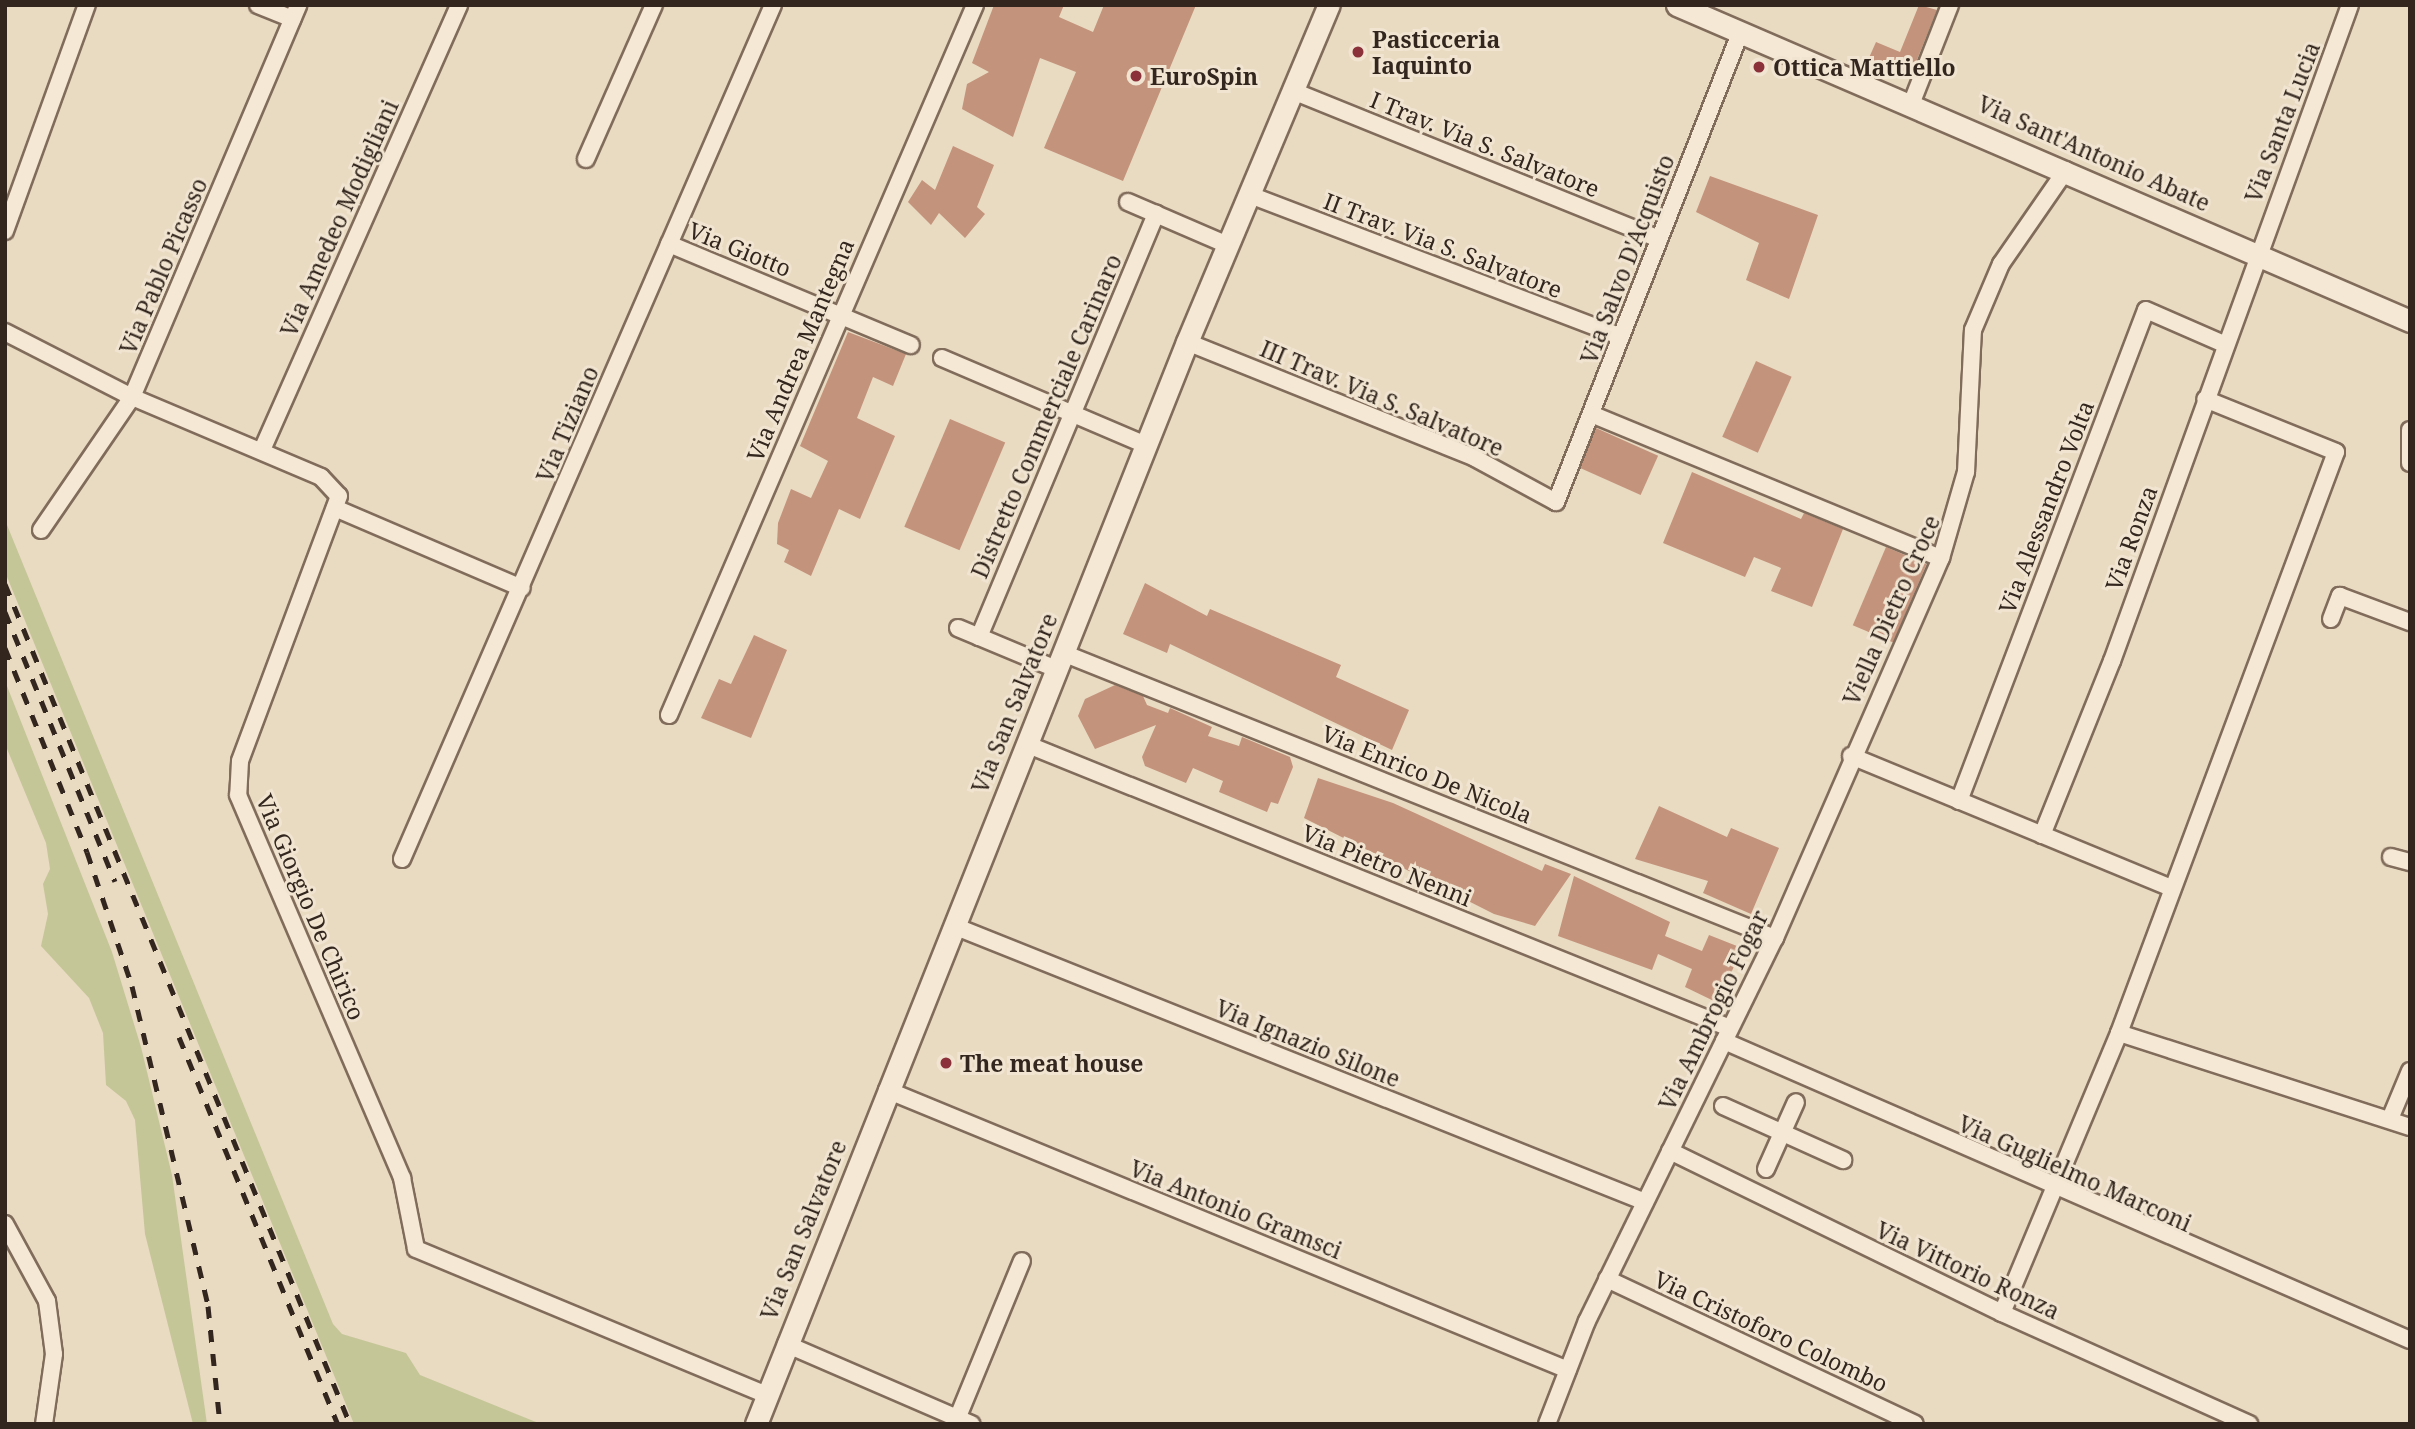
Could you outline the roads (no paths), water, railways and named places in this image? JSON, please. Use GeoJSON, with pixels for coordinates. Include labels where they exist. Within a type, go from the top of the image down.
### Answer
{"type":"FeatureCollection","features":[{"type":"Feature","properties":{"kind":"street"},"geometry":{"type":"LineString","coordinates":[[5,231],[87,5]]}},
{"type":"Feature","properties":{"kind":"street"},"geometry":{"type":"LineString","coordinates":[[258,5],[295,12]]}},
{"type":"Feature","properties":{"kind":"street","name":"Via Amedeo Modigliani"},"geometry":{"type":"LineString","coordinates":[[261,450],[459,5]]}},
{"type":"Feature","properties":{"kind":"street"},"geometry":{"type":"LineString","coordinates":[[586,159],[654,5]]}},
{"type":"Feature","properties":{"kind":"street","name":"Via Tiziano"},"geometry":{"type":"LineString","coordinates":[[402,859],[773,5]]}},
{"type":"Feature","properties":{"kind":"street","name":"Via Andrea Mantegna"},"geometry":{"type":"LineString","coordinates":[[669,715],[839,314],[975,5]]}},
{"type":"Feature","properties":{"kind":"street","name":"Via San Salvatore"},"geometry":{"type":"LineString","coordinates":[[756,1424],[1187,342],[1329,5]]}},
{"type":"Feature","properties":{"kind":"street","name":"Via Sant'Antonio Abate"},"geometry":{"type":"LineString","coordinates":[[1677,5],[1716,13],[1741,31],[1912,102],[2410,321]]}},
{"type":"Feature","properties":{"kind":"street"},"geometry":{"type":"LineString","coordinates":[[1912,102],[1950,5]]}},
{"type":"Feature","properties":{"kind":"street","name":"Via Santa Lucia"},"geometry":{"type":"LineString","coordinates":[[2256,254],[2350,5]]}},
{"type":"Feature","properties":{"kind":"street","name":"Via Pablo Picasso"},"geometry":{"type":"LineString","coordinates":[[41,530],[132,397],[295,12]]}},
{"type":"Feature","properties":{"kind":"street","name":"Via Salvo D'Acquisto"},"geometry":{"type":"LineString","coordinates":[[1556,502],[1741,31]]}},
{"type":"Feature","properties":{"kind":"street","name":"I Trav. Via S. Salvatore"},"geometry":{"type":"LineString","coordinates":[[1293,91],[1659,239]]}},
{"type":"Feature","properties":{"kind":"street","name":"Viella Dietro Croce"},"geometry":{"type":"LineString","coordinates":[[1851,756],[1941,558],[1966,472],[1973,330],[2001,264],[2066,170]]}},
{"type":"Feature","properties":{"kind":"street","name":"II Trav. Via S. Salvatore"},"geometry":{"type":"LineString","coordinates":[[1250,195],[1621,337]]}},
{"type":"Feature","properties":{"kind":"street"},"geometry":{"type":"LineString","coordinates":[[1128,202],[1228,245]]}},
{"type":"Feature","properties":{"kind":"street","name":"Distretto Commerciale Carinaro"},"geometry":{"type":"LineString","coordinates":[[979,636],[1156,214]]}},
{"type":"Feature","properties":{"kind":"street","name":"Via Giotto"},"geometry":{"type":"LineString","coordinates":[[668,244],[911,345]]}},
{"type":"Feature","properties":{"kind":"street","name":"Via Ronza"},"geometry":{"type":"LineString","coordinates":[[2042,835],[2205,399],[2256,254]]}},
{"type":"Feature","properties":{"kind":"street","name":"Via Alessandro Volta"},"geometry":{"type":"LineString","coordinates":[[1959,801],[2146,310],[2224,344]]}},
{"type":"Feature","properties":{"kind":"street"},"geometry":{"type":"LineString","coordinates":[[5,332],[132,397],[321,477],[339,496],[335,508],[522,588]]}},
{"type":"Feature","properties":{"kind":"street","name":"III Trav. Via S. Salvatore"},"geometry":{"type":"LineString","coordinates":[[1187,342],[1475,458],[1556,502]]}},
{"type":"Feature","properties":{"kind":"street"},"geometry":{"type":"LineString","coordinates":[[942,358],[1146,445]]}},
{"type":"Feature","properties":{"kind":"street"},"geometry":{"type":"LineString","coordinates":[[2001,1313],[2056,1192],[2119,1033],[2336,452],[2205,399]]}},
{"type":"Feature","properties":{"kind":"street"},"geometry":{"type":"LineString","coordinates":[[1591,414],[1941,558]]}},
{"type":"Feature","properties":{"kind":"street"},"geometry":{"type":"LineString","coordinates":[[2410,430],[2410,463]]}},
{"type":"Feature","properties":{"kind":"street","name":"Via Giorgio De Chirico"},"geometry":{"type":"LineString","coordinates":[[335,508],[240,761],[238,795],[402,1178],[416,1249],[767,1395]]}},
{"type":"Feature","properties":{"kind":"street"},"geometry":{"type":"LineString","coordinates":[[2331,619],[2340,596],[2410,622]]}},
{"type":"Feature","properties":{"kind":"street","name":"Via Enrico De Nicola"},"geometry":{"type":"LineString","coordinates":[[958,628],[1060,661],[1775,938]]}},
{"type":"Feature","properties":{"kind":"street","name":"Via Pietro Nenni"},"geometry":{"type":"LineString","coordinates":[[1026,744],[1727,1035]]}},
{"type":"Feature","properties":{"kind":"street"},"geometry":{"type":"LineString","coordinates":[[1851,756],[2171,888]]}},
{"type":"Feature","properties":{"kind":"street","name":"Via Ambrogio Fogar"},"geometry":{"type":"LineString","coordinates":[[1547,1424],[1607,1279],[1775,938],[1851,756]]}},
{"type":"Feature","properties":{"kind":"street"},"geometry":{"type":"LineString","coordinates":[[2391,857],[2410,862]]}},
{"type":"Feature","properties":{"kind":"street","name":"Via Ignazio Silone"},"geometry":{"type":"LineString","coordinates":[[954,926],[1645,1202]]}},
{"type":"Feature","properties":{"kind":"street"},"geometry":{"type":"LineString","coordinates":[[2119,1033],[2410,1127]]}},
{"type":"Feature","properties":{"kind":"street","name":"Via Guglielmo Marconi"},"geometry":{"type":"LineString","coordinates":[[1727,1035],[2056,1192],[2410,1340]]}},
{"type":"Feature","properties":{"kind":"street"},"geometry":{"type":"LineString","coordinates":[[2390,1119],[2410,1071]]}},
{"type":"Feature","properties":{"kind":"street","name":"Via Antonio Gramsci"},"geometry":{"type":"LineString","coordinates":[[887,1090],[1568,1370]]}},
{"type":"Feature","properties":{"kind":"street"},"geometry":{"type":"LineString","coordinates":[[1766,1169],[1796,1102]]}},
{"type":"Feature","properties":{"kind":"street"},"geometry":{"type":"LineString","coordinates":[[1723,1106],[1843,1160]]}},
{"type":"Feature","properties":{"kind":"street","name":"Via Vittorio Ronza"},"geometry":{"type":"LineString","coordinates":[[1670,1151],[2001,1313],[2249,1424]]}},
{"type":"Feature","properties":{"kind":"street"},"geometry":{"type":"LineString","coordinates":[[5,1224],[47,1301],[54,1354],[44,1424]]}},
{"type":"Feature","properties":{"kind":"street"},"geometry":{"type":"LineString","coordinates":[[786,1344],[961,1422],[1022,1261]]}},
{"type":"Feature","properties":{"kind":"street","name":"Via Cristoforo Colombo"},"geometry":{"type":"LineString","coordinates":[[1607,1279],[1914,1424]]}},
{"type":"Feature","properties":{"kind":"railway"},"geometry":{"type":"LineString","coordinates":[[5,584],[350,1424]]}},
{"type":"Feature","properties":{"kind":"railway"},"geometry":{"type":"LineString","coordinates":[[5,612],[115,881]]}},
{"type":"Feature","properties":{"kind":"railway"},"geometry":{"type":"LineString","coordinates":[[5,648],[87,852],[132,986],[208,1306],[220,1424]]}},
{"type":"Feature","properties":{"kind":"railway"},"geometry":{"type":"LineString","coordinates":[[179,1037],[338,1424]]}},
{"type":"Feature","properties":{"kind":"place","name":"Pasticceria Iaquinto"},"geometry":{"type":"Point","coordinates":[1358,52]}},
{"type":"Feature","properties":{"kind":"place","name":"Ottica Mattiello"},"geometry":{"type":"Point","coordinates":[1759,67]}},
{"type":"Feature","properties":{"kind":"place","name":"EuroSpin"},"geometry":{"type":"Point","coordinates":[1136,76]}},
{"type":"Feature","properties":{"kind":"place","name":"The meat house"},"geometry":{"type":"Point","coordinates":[946,1063]}}]}
